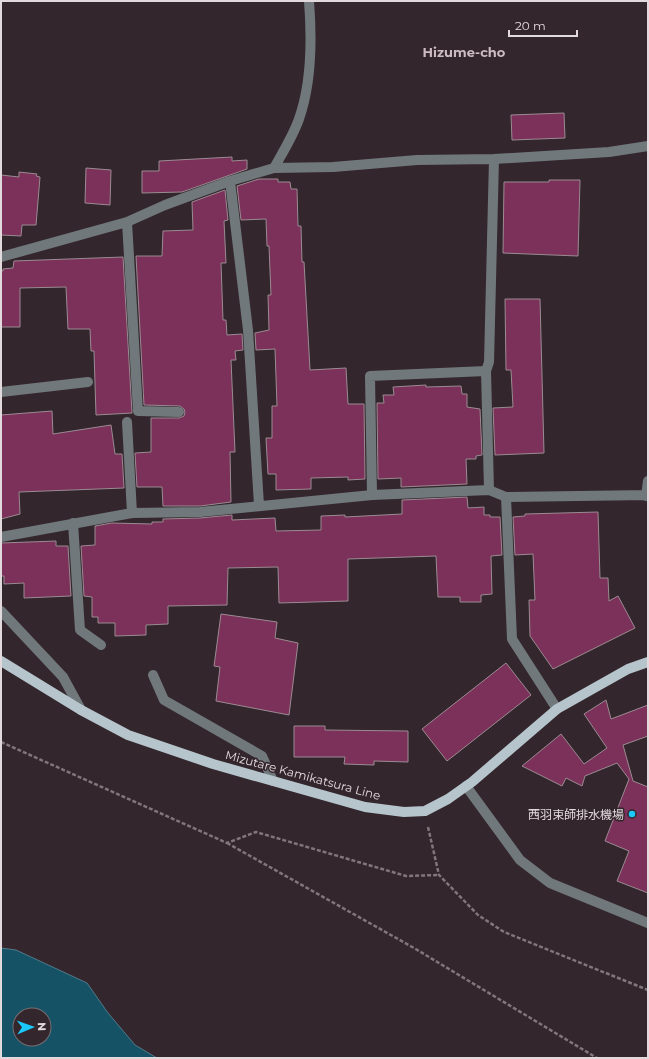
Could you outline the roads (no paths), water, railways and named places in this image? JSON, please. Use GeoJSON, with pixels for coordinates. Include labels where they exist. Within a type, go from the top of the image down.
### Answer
{"type":"FeatureCollection","features":[{"type":"Feature","properties":{"kind":"main road","name":"Mizutare Kamikatsura Line"},"geometry":{"type":"LineString","coordinates":[[1,661],[81,710],[128,736],[212,764],[365,807],[404,812],[425,811],[466,786],[557,709],[628,669],[648,662]]}},
{"type":"Feature","properties":{"kind":"street"},"geometry":{"type":"LineString","coordinates":[[274,168],[299,119],[308,81],[311,24],[309,1]]}},
{"type":"Feature","properties":{"kind":"street"},"geometry":{"type":"LineString","coordinates":[[1,257],[127,222],[165,205],[230,181],[274,168],[333,167],[417,160],[494,160],[609,152],[648,146]]}},
{"type":"Feature","properties":{"kind":"street"},"geometry":{"type":"LineString","coordinates":[[489,490],[486,371],[488,362],[494,160]]}},
{"type":"Feature","properties":{"kind":"street"},"geometry":{"type":"LineString","coordinates":[[230,181],[248,330],[259,505]]}},
{"type":"Feature","properties":{"kind":"street"},"geometry":{"type":"LineString","coordinates":[[127,222],[138,412],[179,412]]}},
{"type":"Feature","properties":{"kind":"street"},"geometry":{"type":"LineString","coordinates":[[372,495],[370,376],[486,371]]}},
{"type":"Feature","properties":{"kind":"street"},"geometry":{"type":"LineString","coordinates":[[1,392],[88,382]]}},
{"type":"Feature","properties":{"kind":"street"},"geometry":{"type":"LineString","coordinates":[[126,422],[132,513]]}},
{"type":"Feature","properties":{"kind":"street"},"geometry":{"type":"LineString","coordinates":[[1,537],[132,513],[200,512],[372,495],[489,490],[506,497],[647,496],[648,481]]}},
{"type":"Feature","properties":{"kind":"street"},"geometry":{"type":"LineString","coordinates":[[506,497],[512,639],[557,709]]}},
{"type":"Feature","properties":{"kind":"street"},"geometry":{"type":"LineString","coordinates":[[73,523],[80,630],[101,645]]}},
{"type":"Feature","properties":{"kind":"street"},"geometry":{"type":"LineString","coordinates":[[1,611],[62,677],[81,710]]}},
{"type":"Feature","properties":{"kind":"street"},"geometry":{"type":"LineString","coordinates":[[153,675],[164,700],[262,756],[274,781]]}},
{"type":"Feature","properties":{"kind":"street"},"geometry":{"type":"LineString","coordinates":[[466,786],[520,860],[550,883],[648,923]]}},
{"type":"Feature","properties":{"kind":"water"},"geometry":{"type":"Polygon","coordinates":[[[1,948],[16,950],[87,983],[108,1013],[135,1045],[157,1058],[1,1058],[1,948]]]}},
{"type":"Feature","properties":{"kind":"place","name":"西羽束師排水機場"},"geometry":{"type":"Point","coordinates":[632,814]}},
{"type":"Feature","properties":{"kind":"district","name":"Hizume-cho"},"geometry":{"type":"Point","coordinates":[464,52]}}]}
